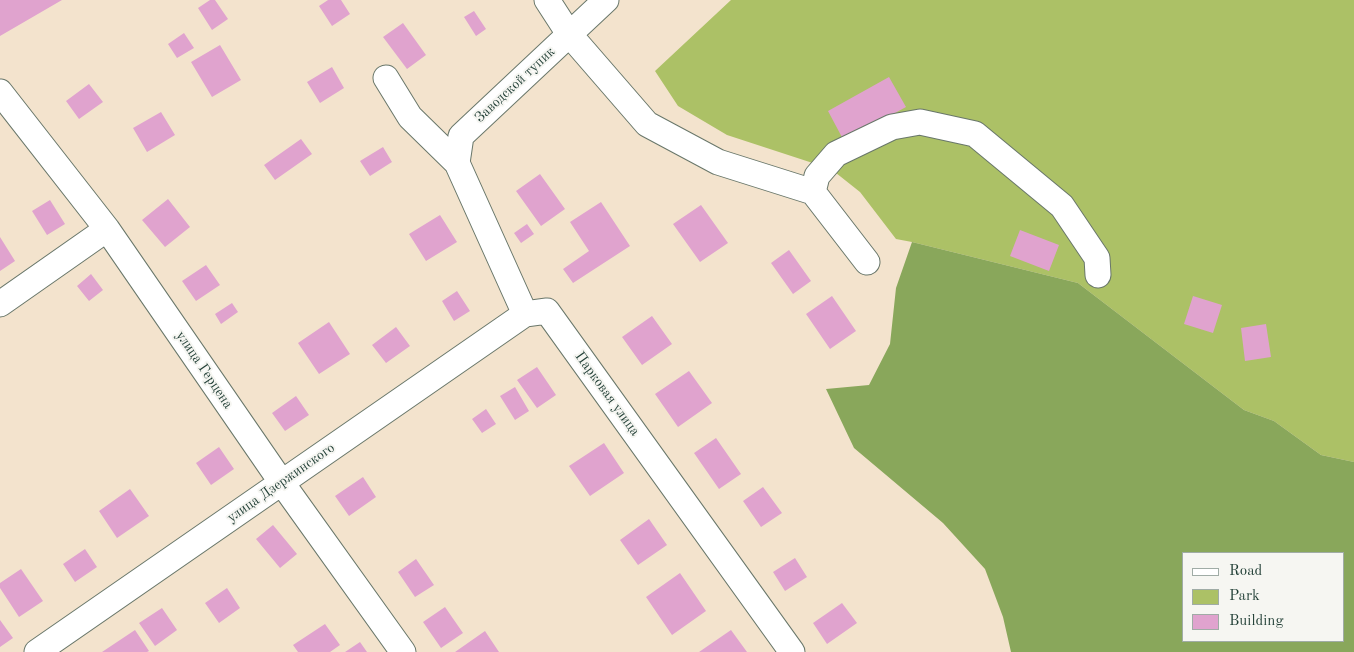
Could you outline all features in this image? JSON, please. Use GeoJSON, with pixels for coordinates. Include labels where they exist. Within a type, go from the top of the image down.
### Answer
{"type":"FeatureCollection","features":[{"type":"Feature","properties":{"kind":"street"},"geometry":{"type":"LineString","coordinates":[[547,0],[569,34],[647,124],[718,162],[813,192],[868,262]]}},
{"type":"Feature","properties":{"kind":"street","name":"Заводской тупик"},"geometry":{"type":"LineString","coordinates":[[458,163],[460,136],[606,0]]}},
{"type":"Feature","properties":{"kind":"street"},"geometry":{"type":"LineString","coordinates":[[386,78],[410,117],[458,163],[525,314]]}},
{"type":"Feature","properties":{"kind":"street","name":"улица Герцена"},"geometry":{"type":"LineString","coordinates":[[0,92],[107,229],[282,483],[403,652]]}},
{"type":"Feature","properties":{"kind":"street"},"geometry":{"type":"LineString","coordinates":[[813,192],[817,176],[836,154],[892,127],[920,122],[975,134],[1062,206],[1097,258],[1098,275]]}},
{"type":"Feature","properties":{"kind":"street"},"geometry":{"type":"LineString","coordinates":[[0,304],[107,229]]}},
{"type":"Feature","properties":{"kind":"street","name":"Парковая улица"},"geometry":{"type":"LineString","coordinates":[[525,314],[547,311],[792,652]]}},
{"type":"Feature","properties":{"kind":"street","name":"улица Дзержинского"},"geometry":{"type":"LineString","coordinates":[[37,652],[525,314]]}},
{"type":"Feature","properties":{"kind":"green space"},"geometry":{"type":"Polygon","coordinates":[[[731,0],[1354,0],[1354,462],[1321,455],[1274,421],[1244,410],[1078,283],[896,239],[860,192],[831,169],[727,135],[678,106],[655,71],[731,0]]]}},
{"type":"Feature","properties":{"kind":"green space"},"geometry":{"type":"Polygon","coordinates":[[[912,242],[1078,283],[1244,410],[1274,421],[1321,455],[1354,462],[1354,652],[1011,652],[1003,617],[985,569],[943,523],[854,448],[826,389],[869,385],[890,344],[896,288],[912,242]]]}},
{"type":"Feature","properties":{"kind":"building"},"geometry":{"type":"Polygon","coordinates":[[[0,0],[62,0],[0,36],[0,0]]]}},
{"type":"Feature","properties":{"kind":"building"},"geometry":{"type":"Polygon","coordinates":[[[210,0],[215,0],[228,19],[212,30],[198,8],[210,0]]]}},
{"type":"Feature","properties":{"kind":"building"},"geometry":{"type":"Polygon","coordinates":[[[328,0],[341,0],[350,14],[332,26],[319,6],[328,0]]]}},
{"type":"Feature","properties":{"kind":"building"},"geometry":{"type":"Polygon","coordinates":[[[474,11],[486,29],[476,36],[464,17],[474,11]]]}},
{"type":"Feature","properties":{"kind":"building"},"geometry":{"type":"Polygon","coordinates":[[[403,23],[426,55],[407,69],[383,37],[403,23]]]}},
{"type":"Feature","properties":{"kind":"building"},"geometry":{"type":"Polygon","coordinates":[[[184,33],[194,48],[177,58],[168,44],[184,33]]]}},
{"type":"Feature","properties":{"kind":"building"},"geometry":{"type":"Polygon","coordinates":[[[220,45],[241,80],[212,97],[191,62],[220,45]]]}},
{"type":"Feature","properties":{"kind":"building"},"geometry":{"type":"Polygon","coordinates":[[[332,67],[344,88],[320,103],[307,82],[332,67]]]}},
{"type":"Feature","properties":{"kind":"building"},"geometry":{"type":"Polygon","coordinates":[[[889,77],[906,107],[844,141],[828,111],[889,77]]]}},
{"type":"Feature","properties":{"kind":"building"},"geometry":{"type":"Polygon","coordinates":[[[89,84],[103,102],[79,119],[66,101],[89,84]]]}},
{"type":"Feature","properties":{"kind":"building"},"geometry":{"type":"Polygon","coordinates":[[[161,112],[175,135],[147,152],[133,128],[161,112]]]}},
{"type":"Feature","properties":{"kind":"building"},"geometry":{"type":"Polygon","coordinates":[[[301,139],[312,154],[275,180],[264,165],[301,139]]]}},
{"type":"Feature","properties":{"kind":"building"},"geometry":{"type":"Polygon","coordinates":[[[383,147],[392,162],[370,176],[360,161],[383,147]]]}},
{"type":"Feature","properties":{"kind":"building"},"geometry":{"type":"Polygon","coordinates":[[[540,174],[565,209],[541,226],[516,191],[540,174]]]}},
{"type":"Feature","properties":{"kind":"building"},"geometry":{"type":"Polygon","coordinates":[[[168,199],[190,227],[165,247],[142,220],[168,199]]]}},
{"type":"Feature","properties":{"kind":"building"},"geometry":{"type":"Polygon","coordinates":[[[50,200],[65,224],[47,235],[32,211],[50,200]]]}},
{"type":"Feature","properties":{"kind":"building"},"geometry":{"type":"Polygon","coordinates":[[[601,202],[630,246],[573,283],[563,269],[589,251],[570,222],[601,202]]]}},
{"type":"Feature","properties":{"kind":"building"},"geometry":{"type":"Polygon","coordinates":[[[701,205],[728,243],[700,262],[673,224],[701,205]]]}},
{"type":"Feature","properties":{"kind":"building"},"geometry":{"type":"Polygon","coordinates":[[[440,215],[457,242],[426,261],[409,234],[440,215]]]}},
{"type":"Feature","properties":{"kind":"building"},"geometry":{"type":"Polygon","coordinates":[[[527,224],[534,234],[521,243],[514,233],[527,224]]]}},
{"type":"Feature","properties":{"kind":"building"},"geometry":{"type":"Polygon","coordinates":[[[1020,230],[1059,245],[1049,271],[1010,256],[1020,230]]]}},
{"type":"Feature","properties":{"kind":"building"},"geometry":{"type":"Polygon","coordinates":[[[0,237],[15,261],[0,271],[0,237]]]}},
{"type":"Feature","properties":{"kind":"building"},"geometry":{"type":"Polygon","coordinates":[[[789,250],[811,281],[793,294],[771,263],[789,250]]]}},
{"type":"Feature","properties":{"kind":"building"},"geometry":{"type":"Polygon","coordinates":[[[206,265],[220,285],[196,301],[182,281],[206,265]]]}},
{"type":"Feature","properties":{"kind":"building"},"geometry":{"type":"Polygon","coordinates":[[[91,274],[103,290],[89,301],[77,286],[91,274]]]}},
{"type":"Feature","properties":{"kind":"building"},"geometry":{"type":"Polygon","coordinates":[[[457,291],[470,311],[454,321],[442,301],[457,291]]]}},
{"type":"Feature","properties":{"kind":"building"},"geometry":{"type":"Polygon","coordinates":[[[832,296],[856,331],[830,349],[806,314],[832,296]]]}},
{"type":"Feature","properties":{"kind":"building"},"geometry":{"type":"Polygon","coordinates":[[[1193,296],[1222,305],[1213,333],[1184,324],[1193,296]]]}},
{"type":"Feature","properties":{"kind":"building"},"geometry":{"type":"Polygon","coordinates":[[[232,303],[238,312],[221,324],[215,314],[232,303]]]}},
{"type":"Feature","properties":{"kind":"building"},"geometry":{"type":"Polygon","coordinates":[[[652,316],[672,344],[642,365],[622,337],[652,316]]]}},
{"type":"Feature","properties":{"kind":"building"},"geometry":{"type":"Polygon","coordinates":[[[329,322],[350,354],[319,374],[298,343],[329,322]]]}},
{"type":"Feature","properties":{"kind":"building"},"geometry":{"type":"Polygon","coordinates":[[[1266,324],[1271,357],[1245,361],[1241,328],[1266,324]]]}},
{"type":"Feature","properties":{"kind":"building"},"geometry":{"type":"Polygon","coordinates":[[[396,327],[410,346],[386,363],[372,345],[396,327]]]}},
{"type":"Feature","properties":{"kind":"building"},"geometry":{"type":"Polygon","coordinates":[[[537,367],[556,395],[537,408],[517,380],[537,367]]]}},
{"type":"Feature","properties":{"kind":"building"},"geometry":{"type":"Polygon","coordinates":[[[689,371],[712,403],[678,427],[655,394],[689,371]]]}},
{"type":"Feature","properties":{"kind":"building"},"geometry":{"type":"Polygon","coordinates":[[[515,387],[529,411],[515,420],[500,396],[515,387]]]}},
{"type":"Feature","properties":{"kind":"building"},"geometry":{"type":"Polygon","coordinates":[[[296,396],[309,415],[285,431],[272,413],[296,396]]]}},
{"type":"Feature","properties":{"kind":"building"},"geometry":{"type":"Polygon","coordinates":[[[486,409],[496,424],[482,433],[472,419],[486,409]]]}},
{"type":"Feature","properties":{"kind":"building"},"geometry":{"type":"Polygon","coordinates":[[[716,438],[741,474],[719,489],[694,453],[716,438]]]}},
{"type":"Feature","properties":{"kind":"building"},"geometry":{"type":"Polygon","coordinates":[[[604,443],[624,473],[590,496],[569,466],[604,443]]]}},
{"type":"Feature","properties":{"kind":"building"},"geometry":{"type":"Polygon","coordinates":[[[219,447],[234,469],[211,485],[196,463],[219,447]]]}},
{"type":"Feature","properties":{"kind":"building"},"geometry":{"type":"Polygon","coordinates":[[[363,477],[376,497],[349,516],[335,496],[363,477]]]}},
{"type":"Feature","properties":{"kind":"building"},"geometry":{"type":"Polygon","coordinates":[[[763,487],[782,513],[761,527],[743,501],[763,487]]]}},
{"type":"Feature","properties":{"kind":"building"},"geometry":{"type":"Polygon","coordinates":[[[130,489],[149,516],[117,538],[99,511],[130,489]]]}},
{"type":"Feature","properties":{"kind":"building"},"geometry":{"type":"Polygon","coordinates":[[[649,519],[667,545],[638,565],[620,540],[649,519]]]}},
{"type":"Feature","properties":{"kind":"building"},"geometry":{"type":"Polygon","coordinates":[[[273,525],[297,554],[280,568],[256,539],[273,525]]]}},
{"type":"Feature","properties":{"kind":"building"},"geometry":{"type":"Polygon","coordinates":[[[85,549],[97,567],[75,582],[63,564],[85,549]]]}},
{"type":"Feature","properties":{"kind":"building"},"geometry":{"type":"Polygon","coordinates":[[[795,558],[807,577],[785,591],[773,572],[795,558]]]}},
{"type":"Feature","properties":{"kind":"building"},"geometry":{"type":"Polygon","coordinates":[[[416,559],[434,585],[415,597],[398,572],[416,559]]]}},
{"type":"Feature","properties":{"kind":"building"},"geometry":{"type":"Polygon","coordinates":[[[21,569],[43,601],[19,617],[0,588],[0,583],[21,569]]]}},
{"type":"Feature","properties":{"kind":"building"},"geometry":{"type":"Polygon","coordinates":[[[680,573],[706,611],[672,635],[646,597],[680,573]]]}},
{"type":"Feature","properties":{"kind":"building"},"geometry":{"type":"Polygon","coordinates":[[[227,588],[240,608],[219,623],[205,603],[227,588]]]}},
{"type":"Feature","properties":{"kind":"building"},"geometry":{"type":"Polygon","coordinates":[[[842,603],[857,623],[827,644],[813,623],[842,603]]]}},
{"type":"Feature","properties":{"kind":"building"},"geometry":{"type":"Polygon","coordinates":[[[445,607],[463,633],[441,648],[423,622],[445,607]]]}},
{"type":"Feature","properties":{"kind":"building"},"geometry":{"type":"Polygon","coordinates":[[[162,608],[177,630],[155,646],[139,623],[162,608]]]}},
{"type":"Feature","properties":{"kind":"building"},"geometry":{"type":"Polygon","coordinates":[[[0,620],[13,638],[0,647],[0,620]]]}},
{"type":"Feature","properties":{"kind":"building"},"geometry":{"type":"Polygon","coordinates":[[[325,624],[340,645],[330,652],[298,652],[293,645],[325,624]]]}},
{"type":"Feature","properties":{"kind":"building"},"geometry":{"type":"Polygon","coordinates":[[[135,630],[149,651],[102,652],[135,630]]]}},
{"type":"Feature","properties":{"kind":"building"},"geometry":{"type":"Polygon","coordinates":[[[731,630],[747,652],[699,652],[731,630]]]}},
{"type":"Feature","properties":{"kind":"building"},"geometry":{"type":"Polygon","coordinates":[[[485,631],[499,652],[455,652],[485,631]]]}},
{"type":"Feature","properties":{"kind":"building"},"geometry":{"type":"Polygon","coordinates":[[[360,642],[367,652],[345,652],[360,642]]]}}]}
